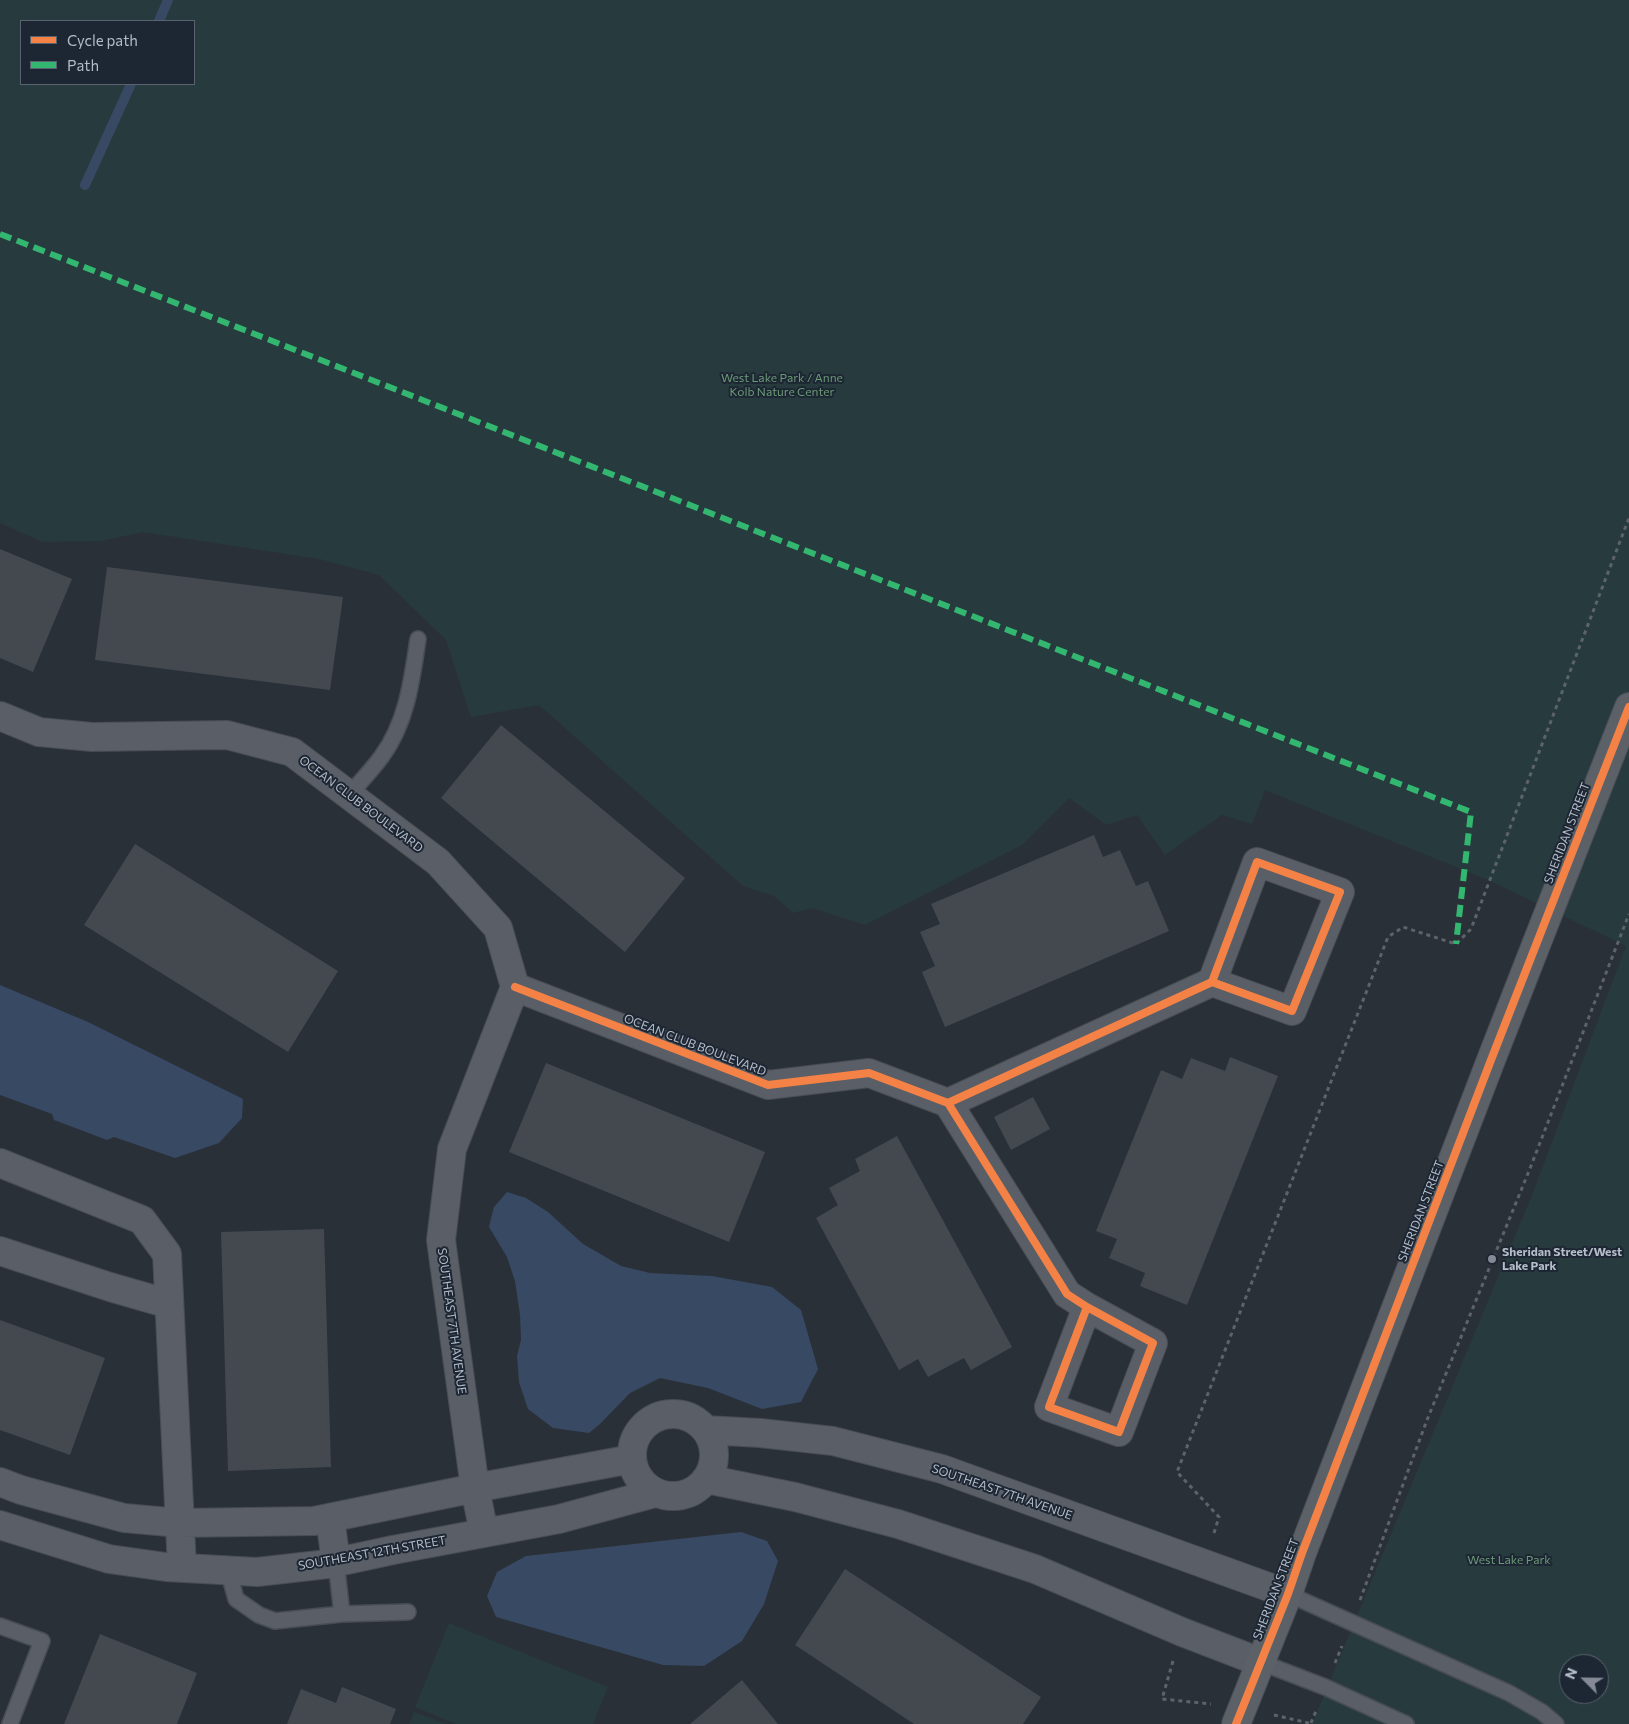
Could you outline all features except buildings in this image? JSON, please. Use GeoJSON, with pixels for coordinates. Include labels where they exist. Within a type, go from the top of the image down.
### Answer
{"type":"FeatureCollection","features":[{"type":"Feature","properties":{"kind":"main road","name":"SHERIDAN STREET"},"geometry":{"type":"LineString","coordinates":[[1236,1724],[1288,1594],[1484,1078],[1629,707]]}},
{"type":"Feature","properties":{"kind":"street","name":"OCEAN CLUB BOULEVARD"},"geometry":{"type":"LineString","coordinates":[[0,716],[40,732],[92,737],[227,735],[292,752],[438,862],[498,928],[515,987],[768,1085],[869,1073],[948,1103]]}},
{"type":"Feature","properties":{"kind":"street"},"geometry":{"type":"LineString","coordinates":[[1087,1307],[1049,1407],[1119,1432],[1153,1344],[1067,1294],[948,1103],[1212,982],[1292,1011],[1340,892],[1257,862],[1212,982]]}},
{"type":"Feature","properties":{"kind":"street","name":"SOUTHEAST 7TH AVENUE"},"geometry":{"type":"LineString","coordinates":[[484,1533],[475,1488],[441,1240],[452,1149],[515,987]]}},
{"type":"Feature","properties":{"kind":"street"},"geometry":{"type":"LineString","coordinates":[[0,1163],[142,1220],[167,1254],[182,1568]]}},
{"type":"Feature","properties":{"kind":"street"},"geometry":{"type":"LineString","coordinates":[[0,1250],[110,1287],[169,1304]]}},
{"type":"Feature","properties":{"kind":"street"},"geometry":{"type":"LineString","coordinates":[[672,1414],[685,1416],[696,1421],[706,1430],[712,1442],[714,1454],[712,1468],[706,1479],[696,1489],[683,1496],[669,1497],[655,1493],[644,1485],[636,1473],[632,1459],[633,1445],[638,1433],[647,1423],[659,1416],[672,1414]]}},
{"type":"Feature","properties":{"kind":"street","name":"SOUTHEAST 7TH AVENUE"},"geometry":{"type":"LineString","coordinates":[[706,1430],[833,1440],[942,1469],[1288,1594]]}},
{"type":"Feature","properties":{"kind":"street"},"geometry":{"type":"LineString","coordinates":[[2,1529],[10,1486],[124,1518],[180,1523],[314,1521],[475,1488],[632,1459]]}},
{"type":"Feature","properties":{"kind":"street"},"geometry":{"type":"LineString","coordinates":[[706,1479],[795,1497],[898,1524],[1035,1569],[1182,1632],[1260,1662]]}},
{"type":"Feature","properties":{"kind":"street","name":"SOUTHEAST 12TH STREET"},"geometry":{"type":"LineString","coordinates":[[2,1529],[109,1559],[182,1568],[257,1572],[336,1562],[559,1519],[655,1493]]}},
{"type":"Feature","properties":{"kind":"street"},"geometry":{"type":"LineString","coordinates":[[330,1518],[336,1562]]}},
{"type":"Feature","properties":{"kind":"lane"},"geometry":{"type":"LineString","coordinates":[[349,795],[382,755],[400,723],[410,689],[418,639]]}},
{"type":"Feature","properties":{"kind":"lane"},"geometry":{"type":"LineString","coordinates":[[336,1562],[342,1614]]}},
{"type":"Feature","properties":{"kind":"lane"},"geometry":{"type":"LineString","coordinates":[[228,1570],[236,1599],[259,1615],[275,1621],[342,1614],[408,1612]]}},
{"type":"Feature","properties":{"kind":"lane"},"geometry":{"type":"LineString","coordinates":[[1288,1594],[1509,1693],[1542,1712],[1556,1724]]}},
{"type":"Feature","properties":{"kind":"lane"},"geometry":{"type":"LineString","coordinates":[[0,1626],[42,1641],[10,1724]]}},
{"type":"Feature","properties":{"kind":"lane"},"geometry":{"type":"LineString","coordinates":[[1260,1662],[1406,1724]]}},
{"type":"Feature","properties":{"kind":"path"},"geometry":{"type":"LineString","coordinates":[[1204,1563],[1219,1517],[1177,1472],[1388,937],[1403,927],[1456,944],[1471,929],[1629,518]]}},
{"type":"Feature","properties":{"kind":"path"},"geometry":{"type":"LineString","coordinates":[[1311,1724],[1352,1622],[1428,1420],[1629,914]]}},
{"type":"Feature","properties":{"kind":"path"},"geometry":{"type":"LineString","coordinates":[[1162,1699],[1182,1632]]}},
{"type":"Feature","properties":{"kind":"green space","name":"West Lake Park / Anne Kolb Nature Center"},"geometry":{"type":"Polygon","coordinates":[[[0,0],[1629,0],[1629,1724],[1312,1724],[1532,1195],[1626,946],[1486,879],[1265,790],[1252,824],[1222,815],[1165,855],[1137,815],[1106,825],[1069,798],[1022,845],[865,925],[812,908],[793,913],[774,896],[743,886],[539,705],[471,717],[446,640],[379,575],[319,559],[143,532],[101,541],[43,542],[0,523],[0,0]]]}},
{"type":"Feature","properties":{"kind":"green space"},"geometry":{"type":"Polygon","coordinates":[[[449,1623],[608,1687],[593,1724],[456,1724],[415,1707],[449,1623]]]}},
{"type":"Feature","properties":{"kind":"green space"},"geometry":{"type":"Polygon","coordinates":[[[414,1712],[446,1724],[409,1724],[414,1712]]]}},
{"type":"Feature","properties":{"kind":"water"},"geometry":{"type":"Polygon","coordinates":[[[0,985],[88,1022],[243,1099],[242,1118],[219,1143],[175,1158],[114,1137],[107,1140],[54,1120],[52,1114],[0,1095],[0,985]]]}},
{"type":"Feature","properties":{"kind":"water"},"geometry":{"type":"Polygon","coordinates":[[[507,1192],[526,1198],[548,1212],[583,1244],[621,1266],[650,1273],[712,1276],[772,1287],[801,1310],[818,1369],[801,1402],[762,1409],[708,1388],[660,1378],[630,1393],[589,1433],[553,1428],[528,1409],[519,1382],[517,1356],[521,1340],[520,1315],[515,1281],[507,1257],[489,1227],[494,1207],[507,1192]]]}},
{"type":"Feature","properties":{"kind":"water"},"geometry":{"type":"Polygon","coordinates":[[[741,1532],[767,1541],[778,1561],[764,1604],[742,1641],[704,1666],[663,1665],[496,1617],[487,1596],[497,1572],[526,1556],[741,1532]]]}},
{"type":"Feature","properties":{"kind":"waterway"},"geometry":{"type":"LineString","coordinates":[[159,20],[168,0]]}},
{"type":"Feature","properties":{"kind":"waterway"},"geometry":{"type":"LineString","coordinates":[[85,185],[131,85]]}},
{"type":"Feature","properties":{"kind":"marked path"},"geometry":{"type":"LineString","coordinates":[[0,234],[1471,812],[1456,944]]}},
{"type":"Feature","properties":{"kind":"cycle path"},"geometry":{"type":"LineString","coordinates":[[1236,1724],[1288,1594],[1491,1060],[1629,707]]}},
{"type":"Feature","properties":{"kind":"cycle path"},"geometry":{"type":"LineString","coordinates":[[948,1103],[1212,982],[1257,862],[1340,892],[1292,1011],[1212,982]]}},
{"type":"Feature","properties":{"kind":"cycle path"},"geometry":{"type":"LineString","coordinates":[[515,987],[768,1085],[869,1073],[948,1103],[1067,1294],[1153,1343],[1119,1432],[1049,1407],[1087,1307]]}},
{"type":"Feature","properties":{"kind":"place","name":"Sheridan Street/West Lake Park"},"geometry":{"type":"Point","coordinates":[1492,1259]}},
{"type":"Feature","properties":{"kind":"park label","name":"West Lake Park"},"geometry":{"type":"Point","coordinates":[1509,1560]}}]}
